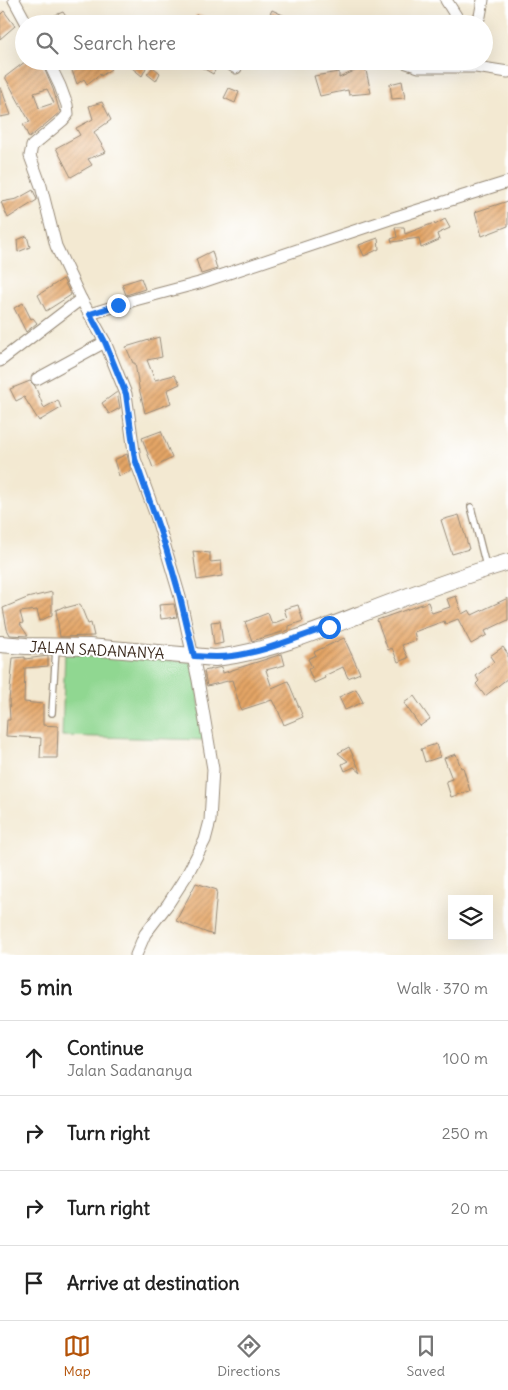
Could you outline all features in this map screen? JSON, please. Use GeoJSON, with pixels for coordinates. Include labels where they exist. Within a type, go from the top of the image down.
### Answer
{"type":"FeatureCollection","features":[{"type":"Feature","properties":{"kind":"street"},"geometry":{"type":"LineString","coordinates":[[14,0],[22,15]]}},
{"type":"Feature","properties":{"kind":"street"},"geometry":{"type":"LineString","coordinates":[[446,0],[456,15]]}},
{"type":"Feature","properties":{"kind":"street"},"geometry":{"type":"LineString","coordinates":[[480,15],[483,0]]}},
{"type":"Feature","properties":{"kind":"street"},"geometry":{"type":"LineString","coordinates":[[493,68],[508,72]]}},
{"type":"Feature","properties":{"kind":"street"},"geometry":{"type":"LineString","coordinates":[[52,70],[67,105],[68,114],[32,146],[30,153],[41,186],[56,246],[81,299],[105,342],[126,394],[135,459],[166,548],[194,656],[213,770],[210,821],[198,855],[168,904],[145,934],[136,955]]}},
{"type":"Feature","properties":{"kind":"street"},"geometry":{"type":"LineString","coordinates":[[90,314],[199,283],[508,182]]}},
{"type":"Feature","properties":{"kind":"street"},"geometry":{"type":"LineString","coordinates":[[0,361],[81,299]]}},
{"type":"Feature","properties":{"kind":"street"},"geometry":{"type":"LineString","coordinates":[[37,378],[105,342]]}},
{"type":"Feature","properties":{"kind":"street","name":"JALAN SADANANYA"},"geometry":{"type":"LineString","coordinates":[[0,644],[89,647],[216,658],[254,652],[329,627],[486,568],[508,562]]}},
{"type":"Feature","properties":{"kind":"lane"},"geometry":{"type":"LineString","coordinates":[[471,507],[486,568]]}},
{"type":"Feature","properties":{"kind":"lane"},"geometry":{"type":"LineString","coordinates":[[52,713],[56,646]]}},
{"type":"Feature","properties":{"kind":"green space"},"geometry":{"type":"Polygon","coordinates":[[[65,650],[193,662],[205,740],[62,736],[65,650]]]}},
{"type":"Feature","properties":{"kind":"building"},"geometry":{"type":"Polygon","coordinates":[[[272,10],[283,15],[270,15],[272,10]]]}},
{"type":"Feature","properties":{"kind":"building"},"geometry":{"type":"Polygon","coordinates":[[[4,11],[15,26],[0,39],[0,15],[4,11]]]}},
{"type":"Feature","properties":{"kind":"building"},"geometry":{"type":"Polygon","coordinates":[[[15,69],[45,70],[60,112],[29,138],[23,124],[30,122],[5,77],[15,69]],[[47,89],[34,93],[39,108],[54,103],[47,89]]]}},
{"type":"Feature","properties":{"kind":"building"},"geometry":{"type":"Polygon","coordinates":[[[72,70],[110,70],[101,76],[100,74],[87,84],[84,79],[77,84],[72,70]]]}},
{"type":"Feature","properties":{"kind":"building"},"geometry":{"type":"Polygon","coordinates":[[[134,70],[145,70],[142,76],[134,70]]]}},
{"type":"Feature","properties":{"kind":"building"},"geometry":{"type":"Polygon","coordinates":[[[150,70],[156,70],[160,73],[156,81],[147,74],[150,70]]]}},
{"type":"Feature","properties":{"kind":"building"},"geometry":{"type":"Polygon","coordinates":[[[206,70],[215,70],[213,74],[206,70]]]}},
{"type":"Feature","properties":{"kind":"building"},"geometry":{"type":"Polygon","coordinates":[[[356,70],[366,70],[371,93],[349,95],[348,90],[320,96],[314,76],[339,72],[339,78],[356,70]]]}},
{"type":"Feature","properties":{"kind":"building"},"geometry":{"type":"Polygon","coordinates":[[[402,81],[405,98],[392,99],[390,84],[402,81]]]}},
{"type":"Feature","properties":{"kind":"building"},"geometry":{"type":"Polygon","coordinates":[[[1,88],[11,115],[0,117],[1,88]]]}},
{"type":"Feature","properties":{"kind":"building"},"geometry":{"type":"Polygon","coordinates":[[[229,88],[239,92],[235,103],[224,98],[229,88]]]}},
{"type":"Feature","properties":{"kind":"building"},"geometry":{"type":"Polygon","coordinates":[[[102,102],[111,120],[94,132],[106,152],[88,159],[92,165],[71,177],[56,148],[80,135],[76,128],[93,119],[89,106],[102,102]]]}},
{"type":"Feature","properties":{"kind":"building"},"geometry":{"type":"Polygon","coordinates":[[[33,190],[37,200],[8,218],[1,202],[17,199],[33,190]]]}},
{"type":"Feature","properties":{"kind":"building"},"geometry":{"type":"Polygon","coordinates":[[[508,201],[508,226],[482,236],[475,212],[508,201]]]}},
{"type":"Feature","properties":{"kind":"building"},"geometry":{"type":"Polygon","coordinates":[[[445,219],[450,228],[437,234],[439,240],[421,248],[419,238],[392,242],[391,239],[397,237],[395,227],[404,227],[405,234],[434,223],[435,225],[445,219]]]}},
{"type":"Feature","properties":{"kind":"building"},"geometry":{"type":"Polygon","coordinates":[[[27,236],[30,247],[18,252],[17,240],[27,236]]]}},
{"type":"Feature","properties":{"kind":"building"},"geometry":{"type":"Polygon","coordinates":[[[378,238],[379,249],[364,256],[359,245],[378,238]]]}},
{"type":"Feature","properties":{"kind":"building"},"geometry":{"type":"Polygon","coordinates":[[[212,251],[217,269],[201,274],[196,259],[212,251]]]}},
{"type":"Feature","properties":{"kind":"building"},"geometry":{"type":"Polygon","coordinates":[[[141,278],[145,289],[126,295],[122,284],[141,278]]]}},
{"type":"Feature","properties":{"kind":"building"},"geometry":{"type":"Polygon","coordinates":[[[63,279],[71,295],[46,311],[38,295],[63,279]]]}},
{"type":"Feature","properties":{"kind":"building"},"geometry":{"type":"Polygon","coordinates":[[[23,303],[31,319],[33,318],[37,323],[26,332],[14,308],[23,303]]]}},
{"type":"Feature","properties":{"kind":"building"},"geometry":{"type":"Polygon","coordinates":[[[159,337],[162,357],[147,360],[155,380],[174,375],[180,384],[167,390],[171,403],[145,413],[135,363],[133,363],[126,347],[159,337]]]}},
{"type":"Feature","properties":{"kind":"building"},"geometry":{"type":"Polygon","coordinates":[[[30,381],[35,386],[44,408],[58,400],[61,408],[39,421],[24,397],[16,401],[10,389],[30,381]]]}},
{"type":"Feature","properties":{"kind":"building"},"geometry":{"type":"Polygon","coordinates":[[[117,392],[120,408],[109,414],[102,403],[117,392]]]}},
{"type":"Feature","properties":{"kind":"building"},"geometry":{"type":"Polygon","coordinates":[[[161,431],[172,458],[153,468],[142,438],[161,431]]]}},
{"type":"Feature","properties":{"kind":"building"},"geometry":{"type":"Polygon","coordinates":[[[127,454],[131,471],[119,476],[114,460],[127,454]]]}},
{"type":"Feature","properties":{"kind":"building"},"geometry":{"type":"Polygon","coordinates":[[[459,515],[469,549],[452,554],[441,520],[459,515]]]}},
{"type":"Feature","properties":{"kind":"building"},"geometry":{"type":"Polygon","coordinates":[[[193,551],[210,553],[210,562],[221,561],[222,576],[197,580],[193,551]]]}},
{"type":"Feature","properties":{"kind":"building"},"geometry":{"type":"Polygon","coordinates":[[[52,592],[52,615],[40,621],[37,610],[20,612],[23,623],[20,624],[28,636],[10,635],[3,608],[27,598],[52,592]]]}},
{"type":"Feature","properties":{"kind":"building"},"geometry":{"type":"Polygon","coordinates":[[[456,596],[462,614],[469,610],[472,615],[508,598],[508,620],[485,631],[487,635],[471,644],[458,619],[445,624],[444,621],[414,632],[416,640],[402,645],[408,658],[398,662],[392,648],[388,650],[377,620],[428,602],[432,613],[450,607],[447,599],[456,596]]]}},
{"type":"Feature","properties":{"kind":"building"},"geometry":{"type":"Polygon","coordinates":[[[80,604],[88,624],[91,623],[94,636],[60,637],[56,610],[65,606],[65,608],[80,604]]]}},
{"type":"Feature","properties":{"kind":"building"},"geometry":{"type":"Polygon","coordinates":[[[174,604],[177,617],[161,619],[159,605],[174,604]]]}},
{"type":"Feature","properties":{"kind":"building"},"geometry":{"type":"Polygon","coordinates":[[[298,605],[303,621],[289,626],[289,630],[252,641],[245,622],[268,613],[272,624],[287,618],[284,609],[298,605]]]}},
{"type":"Feature","properties":{"kind":"building"},"geometry":{"type":"Polygon","coordinates":[[[220,621],[223,643],[214,645],[211,622],[220,621]]]}},
{"type":"Feature","properties":{"kind":"building"},"geometry":{"type":"Polygon","coordinates":[[[344,638],[360,673],[348,678],[343,667],[314,683],[308,669],[312,667],[308,659],[316,655],[314,652],[344,638]]]}},
{"type":"Feature","properties":{"kind":"building"},"geometry":{"type":"Polygon","coordinates":[[[503,647],[508,654],[508,678],[485,696],[476,684],[479,681],[476,676],[494,662],[490,656],[503,647]]]}},
{"type":"Feature","properties":{"kind":"building"},"geometry":{"type":"Polygon","coordinates":[[[282,654],[285,665],[266,670],[272,688],[288,681],[303,717],[284,725],[272,700],[241,710],[232,680],[207,686],[204,671],[222,667],[223,673],[282,654]]]}},
{"type":"Feature","properties":{"kind":"building"},"geometry":{"type":"Polygon","coordinates":[[[48,656],[48,666],[25,668],[24,702],[43,704],[43,725],[58,726],[57,758],[40,758],[41,738],[6,736],[7,720],[10,720],[9,701],[13,658],[25,657],[25,659],[48,656]]]}},
{"type":"Feature","properties":{"kind":"building"},"geometry":{"type":"Polygon","coordinates":[[[356,689],[363,702],[345,710],[339,697],[356,689]]]}},
{"type":"Feature","properties":{"kind":"building"},"geometry":{"type":"Polygon","coordinates":[[[414,696],[430,719],[420,726],[404,703],[414,696]]]}},
{"type":"Feature","properties":{"kind":"building"},"geometry":{"type":"Polygon","coordinates":[[[436,744],[440,757],[425,762],[421,749],[436,744]]]}},
{"type":"Feature","properties":{"kind":"building"},"geometry":{"type":"Polygon","coordinates":[[[349,747],[361,773],[354,767],[345,771],[342,764],[348,761],[338,753],[349,747]]]}},
{"type":"Feature","properties":{"kind":"building"},"geometry":{"type":"Polygon","coordinates":[[[456,754],[461,768],[463,767],[470,791],[451,797],[446,781],[452,779],[444,758],[456,754]]]}},
{"type":"Feature","properties":{"kind":"building"},"geometry":{"type":"Polygon","coordinates":[[[196,883],[217,890],[213,935],[176,921],[196,883]]]}},
{"type":"Feature","properties":{"kind":"route"},"geometry":{"type":"LineString","coordinates":[[118,305],[90,314],[105,342],[126,394],[135,459],[166,548],[194,656],[216,658],[254,652],[329,627]]}}]}
